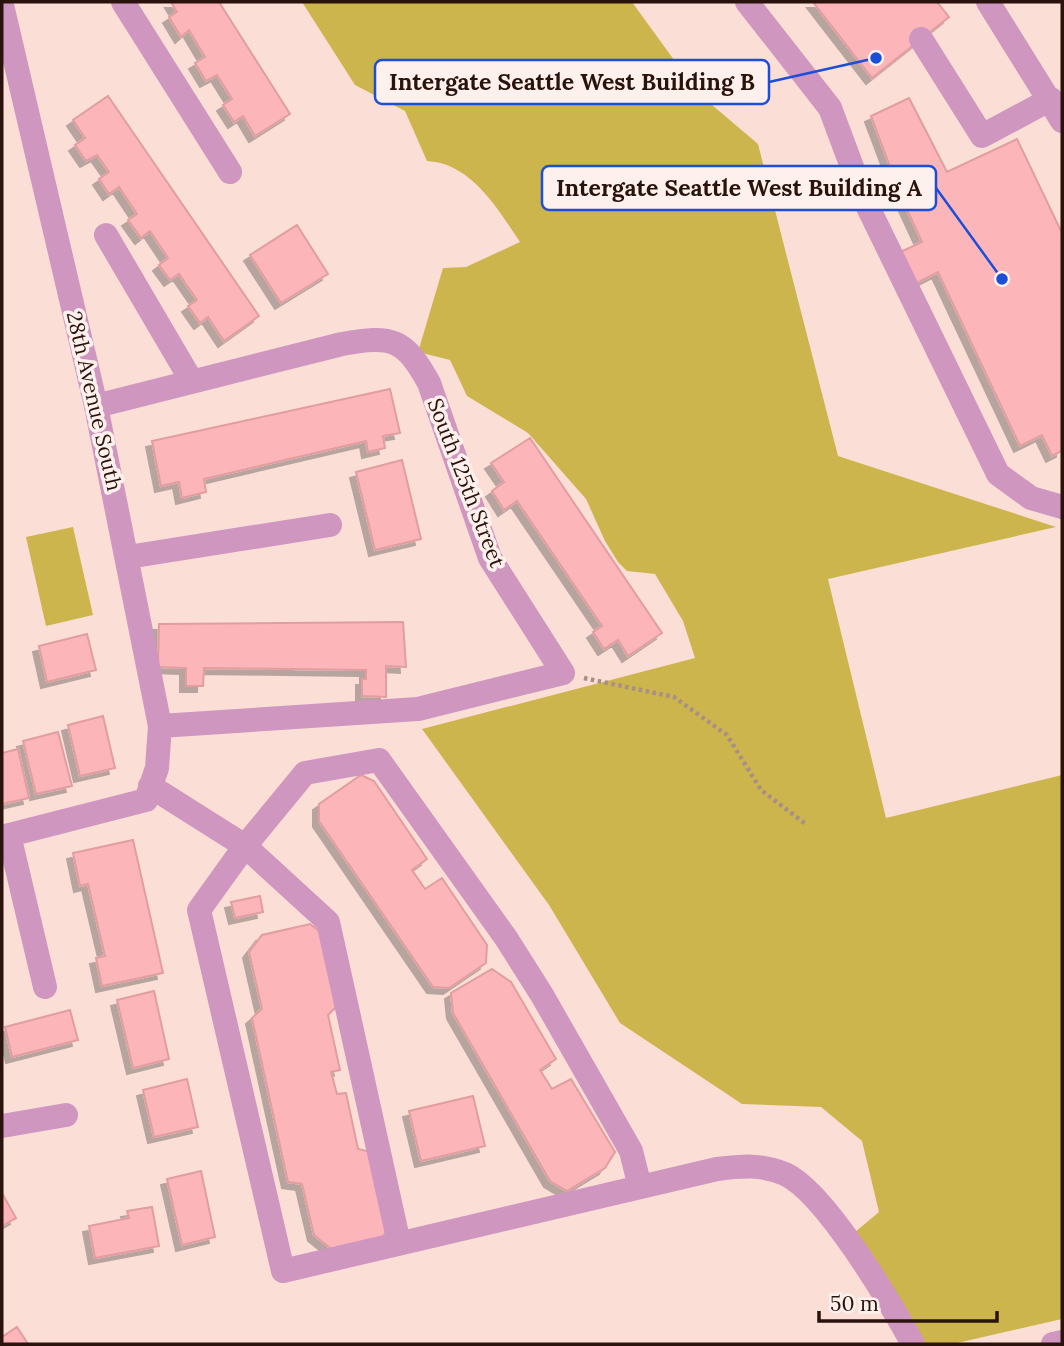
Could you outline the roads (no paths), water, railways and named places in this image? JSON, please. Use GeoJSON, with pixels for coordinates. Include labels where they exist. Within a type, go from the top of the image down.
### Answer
{"type":"FeatureCollection","features":[{"type":"Feature","properties":{"kind":"street"},"geometry":{"type":"LineString","coordinates":[[122,2],[230,172]]}},
{"type":"Feature","properties":{"kind":"street"},"geometry":{"type":"LineString","coordinates":[[747,2],[830,108],[864,199],[998,474],[1031,498],[1062,507]]}},
{"type":"Feature","properties":{"kind":"street"},"geometry":{"type":"LineString","coordinates":[[921,39],[982,136],[1057,110],[988,2]]}},
{"type":"Feature","properties":{"kind":"street","name":"28th Avenue South"},"geometry":{"type":"LineString","coordinates":[[2,5],[96,406],[160,726],[156,768],[148,793]]}},
{"type":"Feature","properties":{"kind":"street"},"geometry":{"type":"LineString","coordinates":[[96,406],[191,380],[106,235]]}},
{"type":"Feature","properties":{"kind":"street","name":"South 125th Street"},"geometry":{"type":"LineString","coordinates":[[160,726],[418,709],[563,673],[490,558],[429,383],[416,360],[396,342],[366,340],[342,344],[191,380]]}},
{"type":"Feature","properties":{"kind":"street"},"geometry":{"type":"LineString","coordinates":[[128,557],[330,525]]}},
{"type":"Feature","properties":{"kind":"street"},"geometry":{"type":"LineString","coordinates":[[640,1186],[631,1151],[506,937],[379,760],[305,773],[245,846],[200,910],[283,1271],[640,1186],[717,1169],[757,1165],[788,1175],[821,1205],[883,1290],[913,1344]]}},
{"type":"Feature","properties":{"kind":"street"},"geometry":{"type":"LineString","coordinates":[[45,987],[6,836],[148,793],[245,846],[328,922],[400,1243]]}},
{"type":"Feature","properties":{"kind":"street"},"geometry":{"type":"LineString","coordinates":[[2,1126],[66,1115]]}},
{"type":"Feature","properties":{"kind":"street"},"geometry":{"type":"LineString","coordinates":[[1053,1344],[1062,1342]]}},
{"type":"Feature","properties":{"kind":"place","name":"Intergate Seattle West Building B"},"geometry":{"type":"Point","coordinates":[876,58]}},
{"type":"Feature","properties":{"kind":"place","name":"Intergate Seattle West Building A"},"geometry":{"type":"Point","coordinates":[1002,279]}}]}
